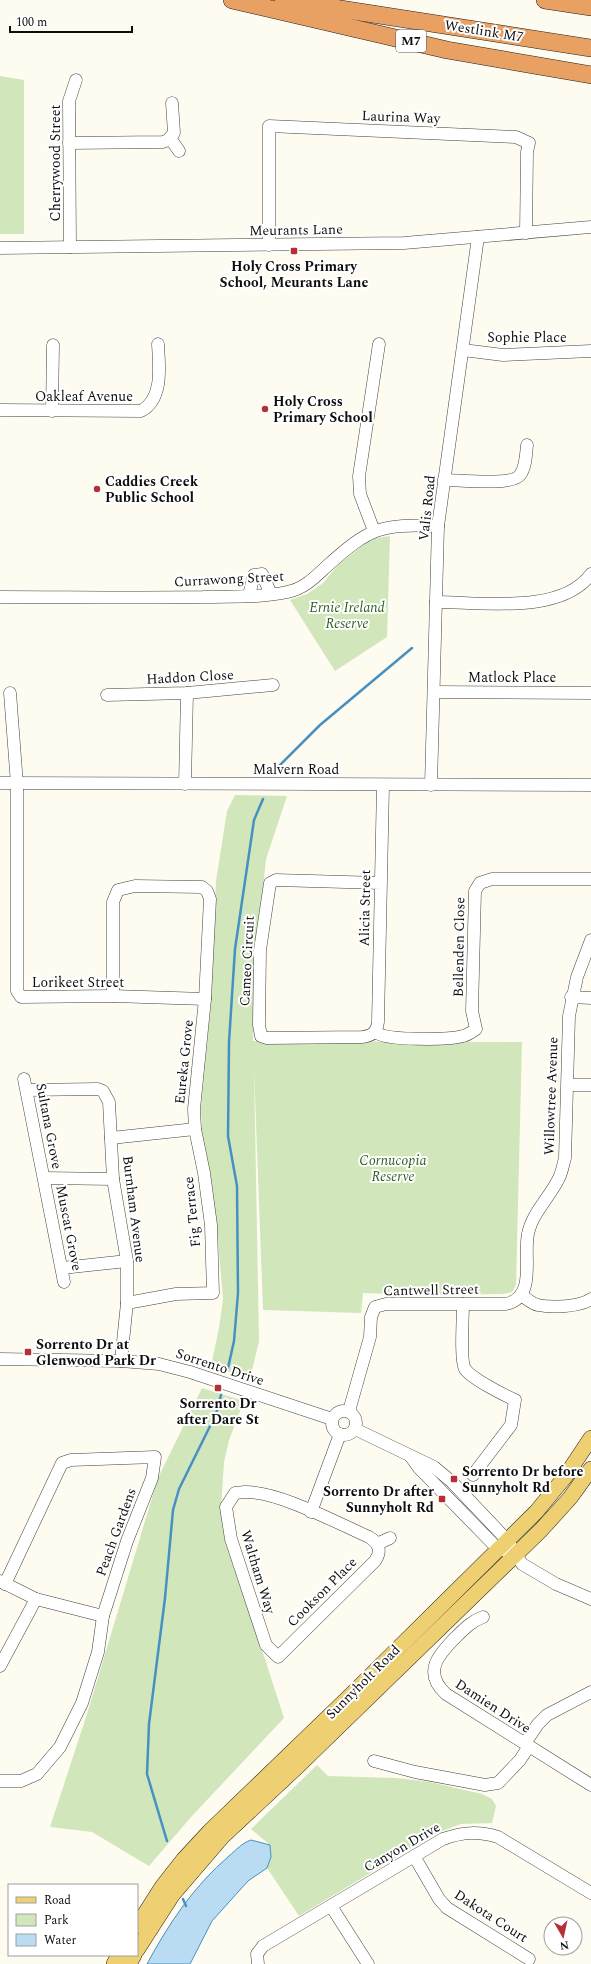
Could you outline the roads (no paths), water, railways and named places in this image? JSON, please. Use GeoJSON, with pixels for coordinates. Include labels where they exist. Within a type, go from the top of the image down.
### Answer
{"type":"FeatureCollection","features":[{"type":"Feature","properties":{"kind":"highway","name":"M7"},"geometry":{"type":"LineString","coordinates":[[232,0],[447,50],[591,75]]}},
{"type":"Feature","properties":{"kind":"highway","name":"Westlink M7"},"geometry":{"type":"LineString","coordinates":[[283,0],[591,48]]}},
{"type":"Feature","properties":{"kind":"highway"},"geometry":{"type":"LineString","coordinates":[[545,0],[591,7]]}},
{"type":"Feature","properties":{"kind":"main road","name":"Sunnyholt Road"},"geometry":{"type":"LineString","coordinates":[[138,1924],[166,1882],[184,1859],[209,1832],[503,1545],[554,1492],[591,1438]]}},
{"type":"Feature","properties":{"kind":"main road","name":"Sunnyholt Road"},"geometry":{"type":"LineString","coordinates":[[138,1948],[173,1894],[222,1837],[331,1734],[557,1514],[591,1469]]}},
{"type":"Feature","properties":{"kind":"street","name":"Cherrywood Street"},"geometry":{"type":"LineString","coordinates":[[70,247],[69,101],[76,80]]}},
{"type":"Feature","properties":{"kind":"street"},"geometry":{"type":"LineString","coordinates":[[69,143],[163,142],[170,138],[174,133],[172,103]]}},
{"type":"Feature","properties":{"kind":"street","name":"Laurina Way"},"geometry":{"type":"LineString","coordinates":[[269,245],[269,126],[516,137],[529,142],[527,152],[526,233]]}},
{"type":"Feature","properties":{"kind":"street"},"geometry":{"type":"LineString","coordinates":[[170,138],[179,152]]}},
{"type":"Feature","properties":{"kind":"street","name":"Meurants Lane"},"geometry":{"type":"LineString","coordinates":[[0,248],[404,243],[591,227]]}},
{"type":"Feature","properties":{"kind":"street","name":"Valis Road"},"geometry":{"type":"LineString","coordinates":[[431,785],[438,526],[478,237]]}},
{"type":"Feature","properties":{"kind":"street"},"geometry":{"type":"LineString","coordinates":[[52,411],[53,344]]}},
{"type":"Feature","properties":{"kind":"street","name":"Oakleaf Avenue"},"geometry":{"type":"LineString","coordinates":[[0,410],[135,412],[145,408],[155,399],[157,394],[159,364],[158,344]]}},
{"type":"Feature","properties":{"kind":"street"},"geometry":{"type":"LineString","coordinates":[[374,531],[360,494],[359,476],[379,344]]}},
{"type":"Feature","properties":{"kind":"street","name":"Sophie Place"},"geometry":{"type":"LineString","coordinates":[[463,350],[502,355],[591,351]]}},
{"type":"Feature","properties":{"kind":"street"},"geometry":{"type":"LineString","coordinates":[[444,480],[504,481],[517,478],[521,474],[524,467],[527,445]]}},
{"type":"Feature","properties":{"kind":"street","name":"Currawong Street"},"geometry":{"type":"LineString","coordinates":[[0,597],[165,598],[288,592],[302,587],[360,538],[374,531],[391,526],[438,526]]}},
{"type":"Feature","properties":{"kind":"street"},"geometry":{"type":"LineString","coordinates":[[249,595],[252,579],[254,575],[258,573],[262,574],[265,578],[271,594]]}},
{"type":"Feature","properties":{"kind":"street"},"geometry":{"type":"LineString","coordinates":[[436,602],[536,602],[565,595],[589,581]]}},
{"type":"Feature","properties":{"kind":"street","name":"Haddon Close"},"geometry":{"type":"LineString","coordinates":[[107,695],[187,693],[273,685]]}},
{"type":"Feature","properties":{"kind":"street","name":"Matlock Place"},"geometry":{"type":"LineString","coordinates":[[434,692],[591,693]]}},
{"type":"Feature","properties":{"kind":"street"},"geometry":{"type":"LineString","coordinates":[[10,693],[17,784]]}},
{"type":"Feature","properties":{"kind":"street"},"geometry":{"type":"LineString","coordinates":[[185,784],[187,693]]}},
{"type":"Feature","properties":{"kind":"street","name":"Malvern Road"},"geometry":{"type":"LineString","coordinates":[[0,784],[591,785]]}},
{"type":"Feature","properties":{"kind":"street","name":"Lorikeet Street"},"geometry":{"type":"LineString","coordinates":[[17,784],[17,991],[22,997],[113,996],[205,999]]}},
{"type":"Feature","properties":{"kind":"street","name":"Alicia Street"},"geometry":{"type":"LineString","coordinates":[[375,1032],[378,1022],[383,785]]}},
{"type":"Feature","properties":{"kind":"street","name":"Bellenden Close"},"geometry":{"type":"LineString","coordinates":[[375,1032],[387,1036],[439,1039],[465,1036],[476,1029],[472,1011],[476,886],[480,882],[492,880],[591,879]]}},
{"type":"Feature","properties":{"kind":"street","name":"Cameo Circuit"},"geometry":{"type":"LineString","coordinates":[[375,1032],[372,1035],[362,1038],[267,1038],[261,1036],[258,1025],[260,957],[268,886],[272,881],[380,883]]}},
{"type":"Feature","properties":{"kind":"street","name":"Eureka Grove"},"geometry":{"type":"LineString","coordinates":[[113,996],[113,902],[118,890],[135,886],[202,887],[207,891],[210,899],[205,999],[194,1109],[195,1129]]}},
{"type":"Feature","properties":{"kind":"street","name":"Willowtree Avenue"},"geometry":{"type":"LineString","coordinates":[[521,1295],[526,1282],[527,1241],[530,1227],[560,1178],[565,1158],[569,1016],[571,997],[577,976],[591,940]]}},
{"type":"Feature","properties":{"kind":"street"},"geometry":{"type":"LineString","coordinates":[[571,997],[591,998]]}},
{"type":"Feature","properties":{"kind":"street","name":"Burnham Avenue"},"geometry":{"type":"LineString","coordinates":[[26,1085],[103,1091],[109,1102],[113,1179],[127,1261],[127,1303],[121,1361]]}},
{"type":"Feature","properties":{"kind":"street","name":"Sultana Grove"},"geometry":{"type":"LineString","coordinates":[[26,1085],[44,1178]]}},
{"type":"Feature","properties":{"kind":"street"},"geometry":{"type":"LineString","coordinates":[[568,1085],[591,1085]]}},
{"type":"Feature","properties":{"kind":"street"},"geometry":{"type":"LineString","coordinates":[[111,1138],[195,1129]]}},
{"type":"Feature","properties":{"kind":"street","name":"Fig Terrace"},"geometry":{"type":"LineString","coordinates":[[127,1303],[176,1294],[213,1293],[211,1225],[204,1173],[195,1129]]}},
{"type":"Feature","properties":{"kind":"street"},"geometry":{"type":"LineString","coordinates":[[44,1178],[113,1179]]}},
{"type":"Feature","properties":{"kind":"street","name":"Muscat Grove"},"geometry":{"type":"LineString","coordinates":[[44,1178],[64,1282]]}},
{"type":"Feature","properties":{"kind":"street"},"geometry":{"type":"LineString","coordinates":[[62,1268],[127,1261]]}},
{"type":"Feature","properties":{"kind":"street"},"geometry":{"type":"LineString","coordinates":[[521,1295],[534,1304],[541,1306],[574,1306],[591,1299]]}},
{"type":"Feature","properties":{"kind":"street","name":"Cantwell Street"},"geometry":{"type":"LineString","coordinates":[[349,1411],[370,1337],[371,1318],[376,1307],[386,1304],[506,1304],[516,1301],[521,1295]]}},
{"type":"Feature","properties":{"kind":"street"},"geometry":{"type":"LineString","coordinates":[[463,1304],[462,1360],[466,1370],[498,1392],[515,1400],[511,1425],[473,1475]]}},
{"type":"Feature","properties":{"kind":"street","name":"Sorrento Drive"},"geometry":{"type":"LineString","coordinates":[[0,1359],[121,1361],[146,1363],[181,1369],[332,1418]]}},
{"type":"Feature","properties":{"kind":"street"},"geometry":{"type":"LineString","coordinates":[[340,1411],[349,1411],[356,1419],[355,1429],[348,1435],[340,1434],[333,1428],[332,1418],[340,1411]]}},
{"type":"Feature","properties":{"kind":"street"},"geometry":{"type":"LineString","coordinates":[[355,1429],[382,1441],[411,1457],[419,1468],[503,1545],[516,1553],[522,1564],[535,1573],[591,1599]]}},
{"type":"Feature","properties":{"kind":"street"},"geometry":{"type":"LineString","coordinates":[[340,1434],[311,1512],[369,1537],[377,1544],[390,1538]]}},
{"type":"Feature","properties":{"kind":"street","name":"Peach Gardens"},"geometry":{"type":"LineString","coordinates":[[0,1781],[21,1781],[37,1774],[60,1747],[82,1703],[98,1652],[103,1616],[127,1541],[152,1478],[154,1457],[71,1460],[62,1463],[3,1582]]}},
{"type":"Feature","properties":{"kind":"street","name":"Waltham Way"},"geometry":{"type":"LineString","coordinates":[[278,1657],[266,1645],[231,1539],[226,1507],[235,1493],[250,1492],[266,1494],[311,1512]]}},
{"type":"Feature","properties":{"kind":"street","name":"Cookson Place"},"geometry":{"type":"LineString","coordinates":[[278,1657],[375,1561],[379,1554],[377,1544]]}},
{"type":"Feature","properties":{"kind":"street"},"geometry":{"type":"LineString","coordinates":[[3,1582],[36,1599],[103,1616]]}},
{"type":"Feature","properties":{"kind":"street"},"geometry":{"type":"LineString","coordinates":[[0,1666],[36,1599]]}},
{"type":"Feature","properties":{"kind":"street","name":"Damien Drive"},"geometry":{"type":"LineString","coordinates":[[483,1617],[473,1621],[436,1660],[435,1678],[440,1688],[446,1694],[591,1785]]}},
{"type":"Feature","properties":{"kind":"street"},"geometry":{"type":"LineString","coordinates":[[374,1761],[416,1772],[484,1785],[498,1782],[520,1760],[538,1724],[547,1715],[591,1692]]}},
{"type":"Feature","properties":{"kind":"street","name":"Canyon Drive"},"geometry":{"type":"LineString","coordinates":[[255,1957],[263,1946],[414,1856],[443,1840],[456,1835],[474,1832],[486,1833],[510,1842],[591,1893]]}},
{"type":"Feature","properties":{"kind":"street","name":"Dakota Court"},"geometry":{"type":"LineString","coordinates":[[414,1856],[439,1899],[447,1908],[528,1959]]}},
{"type":"Feature","properties":{"kind":"street"},"geometry":{"type":"LineString","coordinates":[[331,1906],[359,1953],[368,1964]]}},
{"type":"Feature","properties":{"kind":"water"},"geometry":{"type":"Polygon","coordinates":[[[251,1840],[270,1845],[271,1857],[267,1868],[248,1881],[212,1921],[190,1964],[147,1964],[173,1920],[193,1893],[216,1868],[239,1847],[251,1840]]]}},
{"type":"Feature","properties":{"kind":"waterway"},"geometry":{"type":"LineString","coordinates":[[276,769],[320,725],[412,648]]}},
{"type":"Feature","properties":{"kind":"waterway"},"geometry":{"type":"LineString","coordinates":[[228,1368],[234,1341],[238,1293],[237,1186],[228,1136],[229,1042],[235,949],[254,820],[263,799]]}},
{"type":"Feature","properties":{"kind":"waterway"},"geometry":{"type":"LineString","coordinates":[[167,1841],[147,1774],[149,1724],[165,1598],[173,1510],[179,1489],[216,1414],[221,1395]]}},
{"type":"Feature","properties":{"kind":"waterway"},"geometry":{"type":"LineString","coordinates":[[183,1899],[186,1906]]}},
{"type":"Feature","properties":{"kind":"place","name":"Holy Cross Primary School, Meurants Lane"},"geometry":{"type":"Point","coordinates":[294,251]}},
{"type":"Feature","properties":{"kind":"place","name":"Holy Cross Primary School"},"geometry":{"type":"Point","coordinates":[265,409]}},
{"type":"Feature","properties":{"kind":"place","name":"Caddies Creek Public School"},"geometry":{"type":"Point","coordinates":[97,489]}},
{"type":"Feature","properties":{"kind":"place","name":"Sorrento Dr at Glenwood Park Dr"},"geometry":{"type":"Point","coordinates":[28,1352]}},
{"type":"Feature","properties":{"kind":"place","name":"Sorrento Dr after Dare St"},"geometry":{"type":"Point","coordinates":[218,1388]}},
{"type":"Feature","properties":{"kind":"place","name":"Sorrento Dr before Sunnyholt Rd"},"geometry":{"type":"Point","coordinates":[454,1479]}},
{"type":"Feature","properties":{"kind":"place","name":"Sorrento Dr after Sunnyholt Rd"},"geometry":{"type":"Point","coordinates":[442,1499]}},
{"type":"Feature","properties":{"kind":"park label","name":"Ernie Ireland Reserve"},"geometry":{"type":"Point","coordinates":[347,616]}},
{"type":"Feature","properties":{"kind":"park label","name":"Cornucopia Reserve"},"geometry":{"type":"Point","coordinates":[393,1168]}}]}
